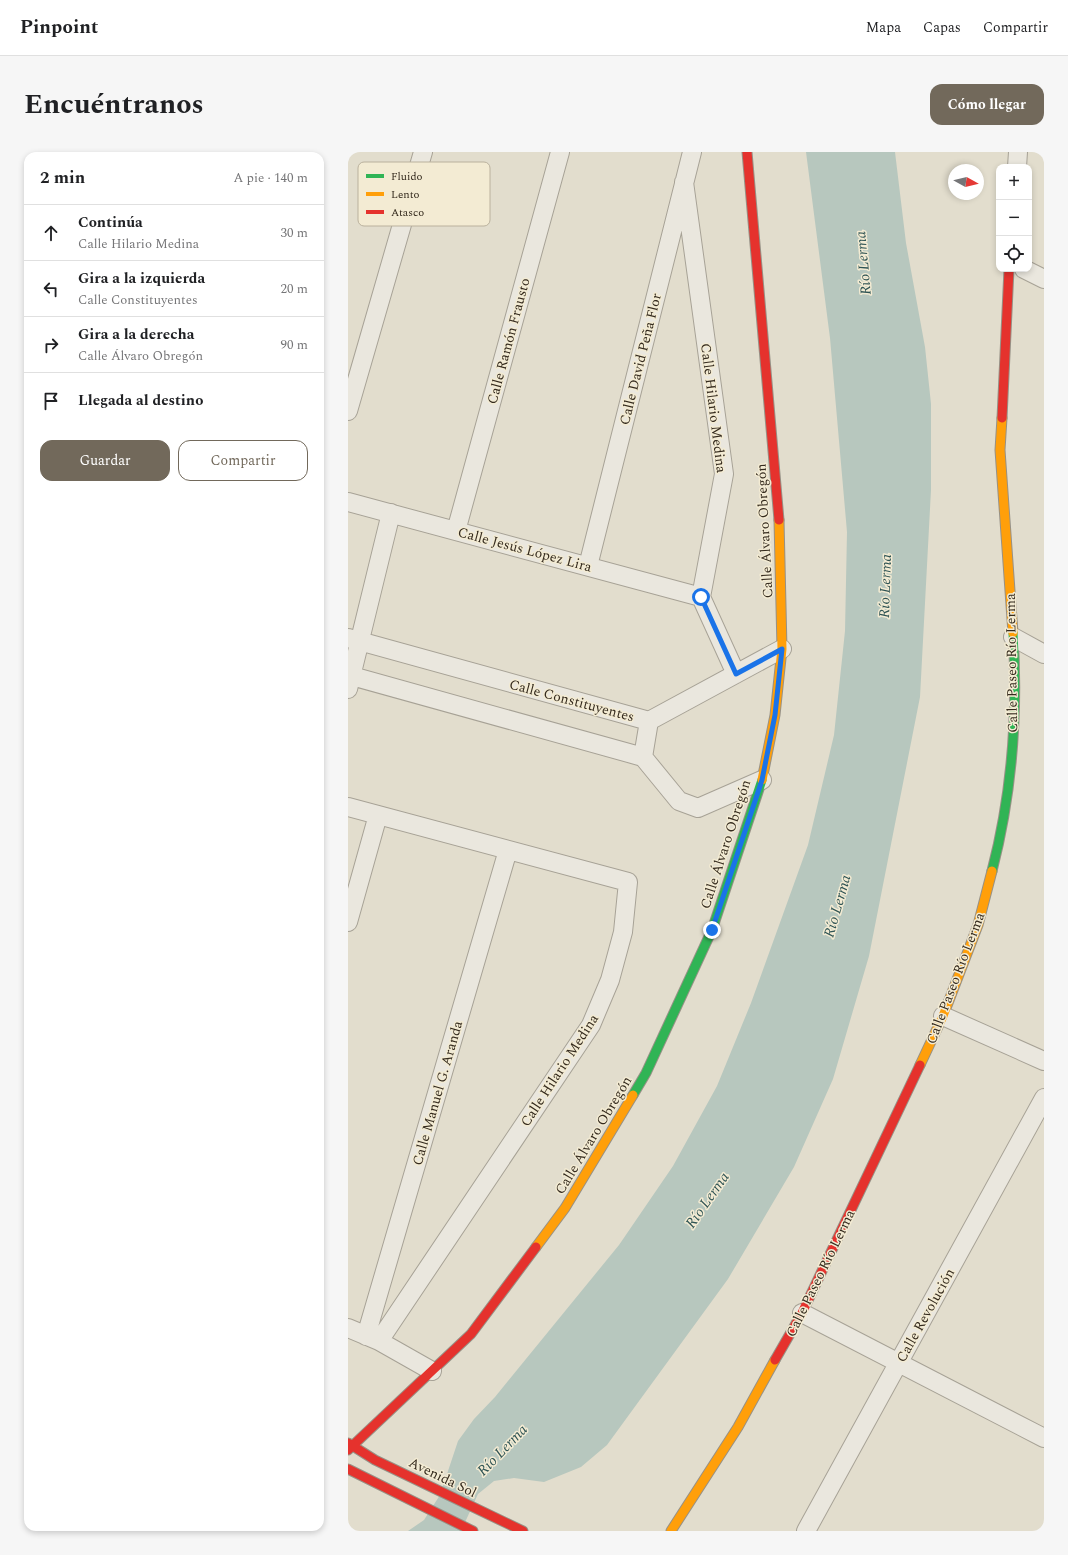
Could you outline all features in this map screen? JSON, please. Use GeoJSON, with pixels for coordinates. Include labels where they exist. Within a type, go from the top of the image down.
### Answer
{"type":"FeatureCollection","features":[{"type":"Feature","properties":{"kind":"street"},"geometry":{"type":"LineString","coordinates":[[420,162],[423,152]]}},
{"type":"Feature","properties":{"kind":"street","name":"Calle Ramón Frausto"},"geometry":{"type":"LineString","coordinates":[[456,531],[560,152]]}},
{"type":"Feature","properties":{"kind":"street","name":"Calle David Peña Flor"},"geometry":{"type":"LineString","coordinates":[[588,566],[692,152]]}},
{"type":"Feature","properties":{"kind":"street","name":"Calle Álvaro Obregón"},"geometry":{"type":"LineString","coordinates":[[350,1446],[471,1334],[566,1208],[646,1073],[712,930],[762,780],[775,715],[782,649],[781,541],[746,152]]}},
{"type":"Feature","properties":{"kind":"street"},"geometry":{"type":"LineString","coordinates":[[1017,164],[1018,152]]}},
{"type":"Feature","properties":{"kind":"street","name":"Calle Hilario Medina"},"geometry":{"type":"LineString","coordinates":[[684,182],[724,474],[701,597]]}},
{"type":"Feature","properties":{"kind":"street"},"geometry":{"type":"LineString","coordinates":[[348,411],[402,226]]}},
{"type":"Feature","properties":{"kind":"street","name":"Calle Paseo Río Lerma"},"geometry":{"type":"LineString","coordinates":[[671,1531],[738,1427],[802,1313],[943,1016],[978,925],[1002,831],[1014,734],[1013,637],[1000,450],[1009,272]]}},
{"type":"Feature","properties":{"kind":"street"},"geometry":{"type":"LineString","coordinates":[[1030,272],[1044,279]]}},
{"type":"Feature","properties":{"kind":"street","name":"Calle Jesús López Lira"},"geometry":{"type":"LineString","coordinates":[[348,502],[701,597]]}},
{"type":"Feature","properties":{"kind":"street"},"geometry":{"type":"LineString","coordinates":[[391,513],[354,640],[349,680],[643,757],[679,801],[698,808],[762,780]]}},
{"type":"Feature","properties":{"kind":"street"},"geometry":{"type":"LineString","coordinates":[[701,597],[736,674]]}},
{"type":"Feature","properties":{"kind":"street"},"geometry":{"type":"LineString","coordinates":[[1013,637],[1044,654]]}},
{"type":"Feature","properties":{"kind":"street","name":"Calle Constituyentes"},"geometry":{"type":"LineString","coordinates":[[354,640],[650,721],[782,649]]}},
{"type":"Feature","properties":{"kind":"street"},"geometry":{"type":"LineString","coordinates":[[643,757],[650,721]]}},
{"type":"Feature","properties":{"kind":"street","name":"Calle Hilario Medina"},"geometry":{"type":"LineString","coordinates":[[348,807],[628,882],[623,932],[612,973],[591,1026],[372,1339]]}},
{"type":"Feature","properties":{"kind":"street"},"geometry":{"type":"LineString","coordinates":[[348,922],[378,815]]}},
{"type":"Feature","properties":{"kind":"street","name":"Calle Manuel G. Aranda"},"geometry":{"type":"LineString","coordinates":[[372,1339],[508,850]]}},
{"type":"Feature","properties":{"kind":"street"},"geometry":{"type":"LineString","coordinates":[[943,1016],[1044,1061]]}},
{"type":"Feature","properties":{"kind":"street","name":"Calle Revolución"},"geometry":{"type":"LineString","coordinates":[[806,1531],[1044,1098]]}},
{"type":"Feature","properties":{"kind":"street"},"geometry":{"type":"LineString","coordinates":[[802,1313],[1044,1438]]}},
{"type":"Feature","properties":{"kind":"street"},"geometry":{"type":"LineString","coordinates":[[348,1328],[432,1371]]}},
{"type":"Feature","properties":{"kind":"street","name":"Avenida Sol"},"geometry":{"type":"LineString","coordinates":[[350,1446],[375,1460],[523,1531]]}},
{"type":"Feature","properties":{"kind":"street"},"geometry":{"type":"LineString","coordinates":[[348,1469],[473,1531]]}},
{"type":"Feature","properties":{"kind":"water","name":"Río Lerma"},"geometry":{"type":"Polygon","coordinates":[[[806,152],[895,152],[906,243],[925,347],[931,404],[931,490],[920,697],[869,956],[833,1079],[794,1167],[728,1279],[607,1445],[581,1467],[544,1482],[514,1478],[494,1481],[478,1494],[461,1531],[408,1531],[424,1520],[440,1495],[458,1441],[474,1419],[495,1397],[619,1245],[673,1166],[717,1086],[751,1003],[808,845],[834,735],[845,631],[847,532],[830,338],[806,152]]]}},
{"type":"Feature","properties":{"kind":"traffic: fast"},"geometry":{"type":"LineString","coordinates":[[992,871],[999,842],[1009,783],[1012,753],[1015,693],[1013,633]]}},
{"type":"Feature","properties":{"kind":"traffic: fast"},"geometry":{"type":"LineString","coordinates":[[633,1095],[646,1073],[712,930],[762,780]]}},
{"type":"Feature","properties":{"kind":"traffic: slow"},"geometry":{"type":"LineString","coordinates":[[1002,418],[1000,450],[1013,633]]}},
{"type":"Feature","properties":{"kind":"traffic: slow"},"geometry":{"type":"LineString","coordinates":[[762,780],[775,715],[782,649],[779,520]]}},
{"type":"Feature","properties":{"kind":"traffic: slow"},"geometry":{"type":"LineString","coordinates":[[920,1065],[943,1016],[978,925],[992,871]]}},
{"type":"Feature","properties":{"kind":"traffic: slow"},"geometry":{"type":"LineString","coordinates":[[536,1247],[565,1208],[633,1095]]}},
{"type":"Feature","properties":{"kind":"traffic: slow"},"geometry":{"type":"LineString","coordinates":[[671,1531],[738,1427],[775,1360]]}},
{"type":"Feature","properties":{"kind":"traffic: jam"},"geometry":{"type":"LineString","coordinates":[[747,152],[779,520]]}},
{"type":"Feature","properties":{"kind":"traffic: jam"},"geometry":{"type":"LineString","coordinates":[[1002,418],[1009,272]]}},
{"type":"Feature","properties":{"kind":"traffic: jam"},"geometry":{"type":"LineString","coordinates":[[775,1360],[802,1313],[920,1065]]}},
{"type":"Feature","properties":{"kind":"traffic: jam"},"geometry":{"type":"LineString","coordinates":[[348,1450],[471,1334],[536,1247]]}},
{"type":"Feature","properties":{"kind":"traffic: jam"},"geometry":{"type":"LineString","coordinates":[[348,1443],[375,1460],[523,1531]]}},
{"type":"Feature","properties":{"kind":"traffic: jam"},"geometry":{"type":"LineString","coordinates":[[348,1469],[473,1531]]}},
{"type":"Feature","properties":{"kind":"route"},"geometry":{"type":"LineString","coordinates":[[701,597],[736,674],[782,649],[775,715],[762,780],[712,930]]}}]}
